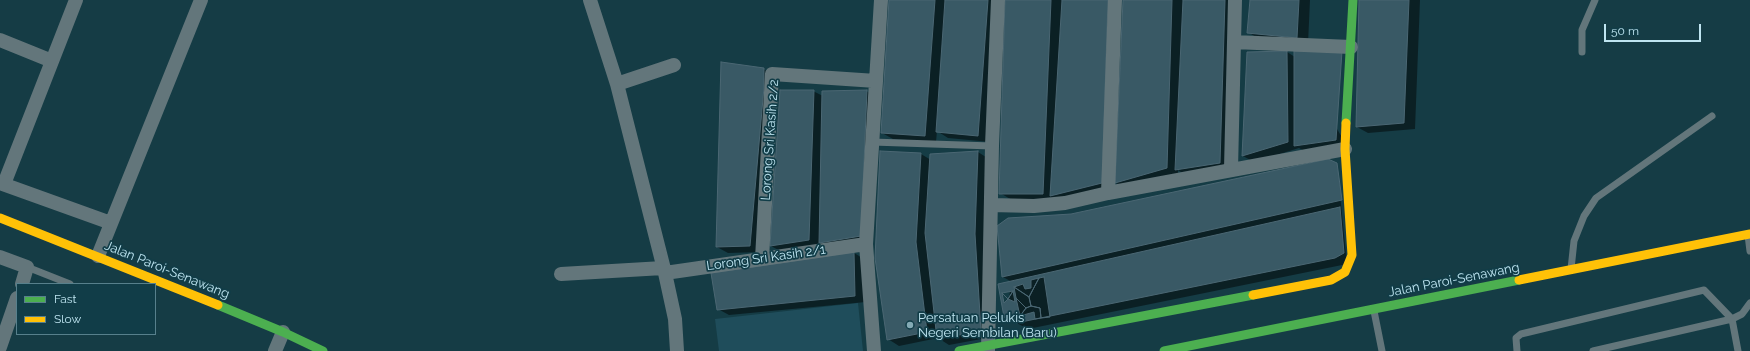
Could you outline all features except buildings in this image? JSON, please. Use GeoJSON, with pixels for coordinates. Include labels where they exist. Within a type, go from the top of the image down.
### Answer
{"type":"FeatureCollection","features":[{"type":"Feature","properties":{"kind":"main road"},"geometry":{"type":"LineString","coordinates":[[959,351],[988,348],[1331,280],[1345,272],[1352,255],[1352,236],[1345,149],[1353,0]]}},
{"type":"Feature","properties":{"kind":"main road","name":"Jalan Paroi-Senawang"},"geometry":{"type":"LineString","coordinates":[[0,218],[98,256],[283,332],[323,351]]}},
{"type":"Feature","properties":{"kind":"main road","name":"Jalan Paroi-Senawang"},"geometry":{"type":"LineString","coordinates":[[1164,351],[1749,234]]}},
{"type":"Feature","properties":{"kind":"street"},"geometry":{"type":"LineString","coordinates":[[76,0],[2,184],[111,223]]}},
{"type":"Feature","properties":{"kind":"street"},"geometry":{"type":"LineString","coordinates":[[98,256],[201,0]]}},
{"type":"Feature","properties":{"kind":"street"},"geometry":{"type":"LineString","coordinates":[[590,0],[617,84],[664,270],[675,319],[677,351]]}},
{"type":"Feature","properties":{"kind":"street"},"geometry":{"type":"LineString","coordinates":[[874,351],[866,244],[881,0]]}},
{"type":"Feature","properties":{"kind":"street"},"geometry":{"type":"LineString","coordinates":[[988,348],[992,146],[998,0]]}},
{"type":"Feature","properties":{"kind":"street"},"geometry":{"type":"LineString","coordinates":[[1108,193],[1115,0]]}},
{"type":"Feature","properties":{"kind":"street"},"geometry":{"type":"LineString","coordinates":[[1231,169],[1235,0]]}},
{"type":"Feature","properties":{"kind":"street"},"geometry":{"type":"LineString","coordinates":[[0,40],[52,61]]}},
{"type":"Feature","properties":{"kind":"street"},"geometry":{"type":"LineString","coordinates":[[1234,42],[1351,47]]}},
{"type":"Feature","properties":{"kind":"street"},"geometry":{"type":"LineString","coordinates":[[617,84],[674,65]]}},
{"type":"Feature","properties":{"kind":"street","name":"Lorong Sri Kasih 2/2"},"geometry":{"type":"LineString","coordinates":[[762,259],[772,74],[876,81]]}},
{"type":"Feature","properties":{"kind":"street"},"geometry":{"type":"LineString","coordinates":[[991,205],[1034,206],[1065,204],[1108,193],[1345,149]]}},
{"type":"Feature","properties":{"kind":"street","name":"Lorong Sri Kasih 2/1"},"geometry":{"type":"LineString","coordinates":[[561,274],[664,270],[762,259],[866,244]]}},
{"type":"Feature","properties":{"kind":"street"},"geometry":{"type":"LineString","coordinates":[[0,257],[27,267],[22,283]]}},
{"type":"Feature","properties":{"kind":"street"},"geometry":{"type":"LineString","coordinates":[[0,347],[16,301]]}},
{"type":"Feature","properties":{"kind":"street"},"geometry":{"type":"LineString","coordinates":[[275,351],[283,332]]}},
{"type":"Feature","properties":{"kind":"lane"},"geometry":{"type":"LineString","coordinates":[[1582,52],[1582,30],[1594,0]]}},
{"type":"Feature","properties":{"kind":"lane"},"geometry":{"type":"LineString","coordinates":[[1570,271],[1574,241],[1584,216],[1596,198],[1712,116]]}},
{"type":"Feature","properties":{"kind":"lane"},"geometry":{"type":"LineString","coordinates":[[872,142],[992,146]]}},
{"type":"Feature","properties":{"kind":"lane"},"geometry":{"type":"LineString","coordinates":[[1749,234],[1750,252]]}},
{"type":"Feature","properties":{"kind":"lane"},"geometry":{"type":"LineString","coordinates":[[27,267],[67,283]]}},
{"type":"Feature","properties":{"kind":"lane"},"geometry":{"type":"LineString","coordinates":[[1517,351],[1516,338],[1521,334],[1704,290],[1732,319],[1738,351]]}},
{"type":"Feature","properties":{"kind":"lane"},"geometry":{"type":"LineString","coordinates":[[1593,351],[1732,319],[1742,314],[1750,304]]}},
{"type":"Feature","properties":{"kind":"lane"},"geometry":{"type":"LineString","coordinates":[[1374,309],[1382,351]]}},
{"type":"Feature","properties":{"kind":"shaded area"},"geometry":{"type":"Polygon","coordinates":[[[858,303],[863,351],[719,351],[715,319],[858,303]]]}},
{"type":"Feature","properties":{"kind":"traffic: fast"},"geometry":{"type":"LineString","coordinates":[[1346,123],[1353,0]]}},
{"type":"Feature","properties":{"kind":"traffic: fast"},"geometry":{"type":"LineString","coordinates":[[1164,351],[1519,280]]}},
{"type":"Feature","properties":{"kind":"traffic: fast"},"geometry":{"type":"LineString","coordinates":[[959,351],[1253,295]]}},
{"type":"Feature","properties":{"kind":"traffic: fast"},"geometry":{"type":"LineString","coordinates":[[218,305],[283,332],[323,351]]}},
{"type":"Feature","properties":{"kind":"traffic: slow"},"geometry":{"type":"LineString","coordinates":[[1253,295],[1331,280],[1345,272],[1352,255],[1345,149],[1346,123]]}},
{"type":"Feature","properties":{"kind":"traffic: slow"},"geometry":{"type":"LineString","coordinates":[[0,218],[218,305]]}},
{"type":"Feature","properties":{"kind":"traffic: slow"},"geometry":{"type":"LineString","coordinates":[[1519,280],[1750,234]]}},
{"type":"Feature","properties":{"kind":"place","name":"Persatuan Pelukis Negeri Sembilan (Baru)"},"geometry":{"type":"Point","coordinates":[910,325]}}]}
